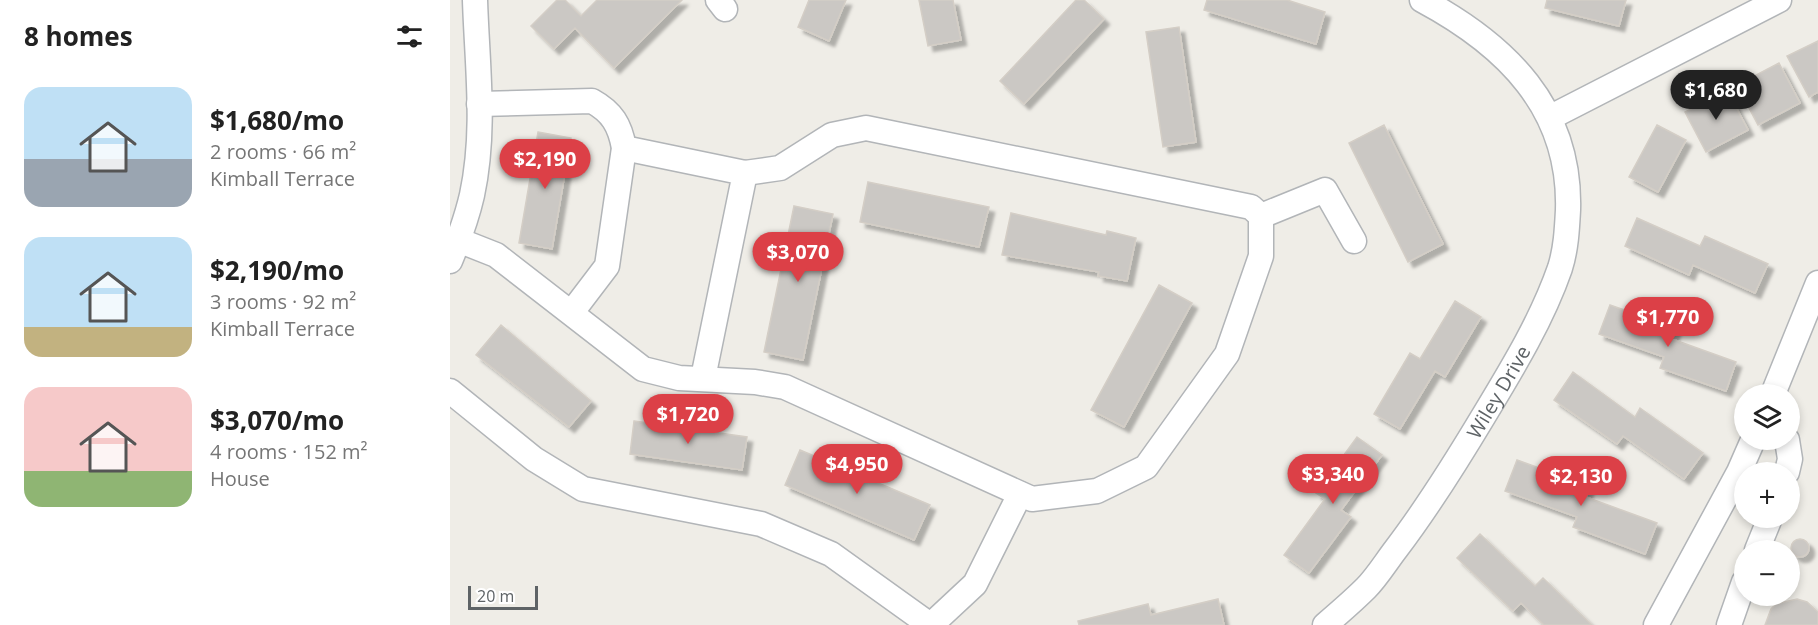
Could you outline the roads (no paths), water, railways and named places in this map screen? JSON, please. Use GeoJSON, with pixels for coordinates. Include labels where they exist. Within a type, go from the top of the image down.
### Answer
{"type":"FeatureCollection","features":[{"type":"Feature","properties":{"kind":"street"},"geometry":{"type":"LineString","coordinates":[[475,0],[479,104],[473,194],[454,250],[496,255],[643,369],[679,378],[703,378],[785,387],[1032,499],[1097,491],[1146,467],[1227,354],[1261,256],[1261,216],[1251,207],[866,128],[832,135],[780,168],[745,173],[624,148]]}},
{"type":"Feature","properties":{"kind":"street","name":"Wiley Drive"},"geometry":{"type":"LineString","coordinates":[[1325,625],[1366,587],[1410,530],[1460,456],[1540,316],[1561,266],[1567,235],[1569,190],[1564,154],[1551,117],[1526,79],[1508,60],[1479,37],[1422,0]]}},
{"type":"Feature","properties":{"kind":"street"},"geometry":{"type":"LineString","coordinates":[[1551,117],[1779,0]]}},
{"type":"Feature","properties":{"kind":"street"},"geometry":{"type":"LineString","coordinates":[[479,104],[591,101],[604,108],[615,119],[624,148],[607,266],[572,312]]}},
{"type":"Feature","properties":{"kind":"street"},"geometry":{"type":"LineString","coordinates":[[703,378],[745,173]]}},
{"type":"Feature","properties":{"kind":"street"},"geometry":{"type":"LineString","coordinates":[[1261,216],[1325,190],[1354,241]]}},
{"type":"Feature","properties":{"kind":"street"},"geometry":{"type":"LineString","coordinates":[[1777,384],[1818,283]]}},
{"type":"Feature","properties":{"kind":"street"},"geometry":{"type":"LineString","coordinates":[[450,391],[534,459],[583,489],[761,524],[831,554],[930,625],[975,584],[1020,494]]}},
{"type":"Feature","properties":{"kind":"street"},"geometry":{"type":"LineString","coordinates":[[1656,625],[1734,482],[1748,450]]}},
{"type":"Feature","properties":{"kind":"street"},"geometry":{"type":"LineString","coordinates":[[1729,625],[1736,606]]}}]}
